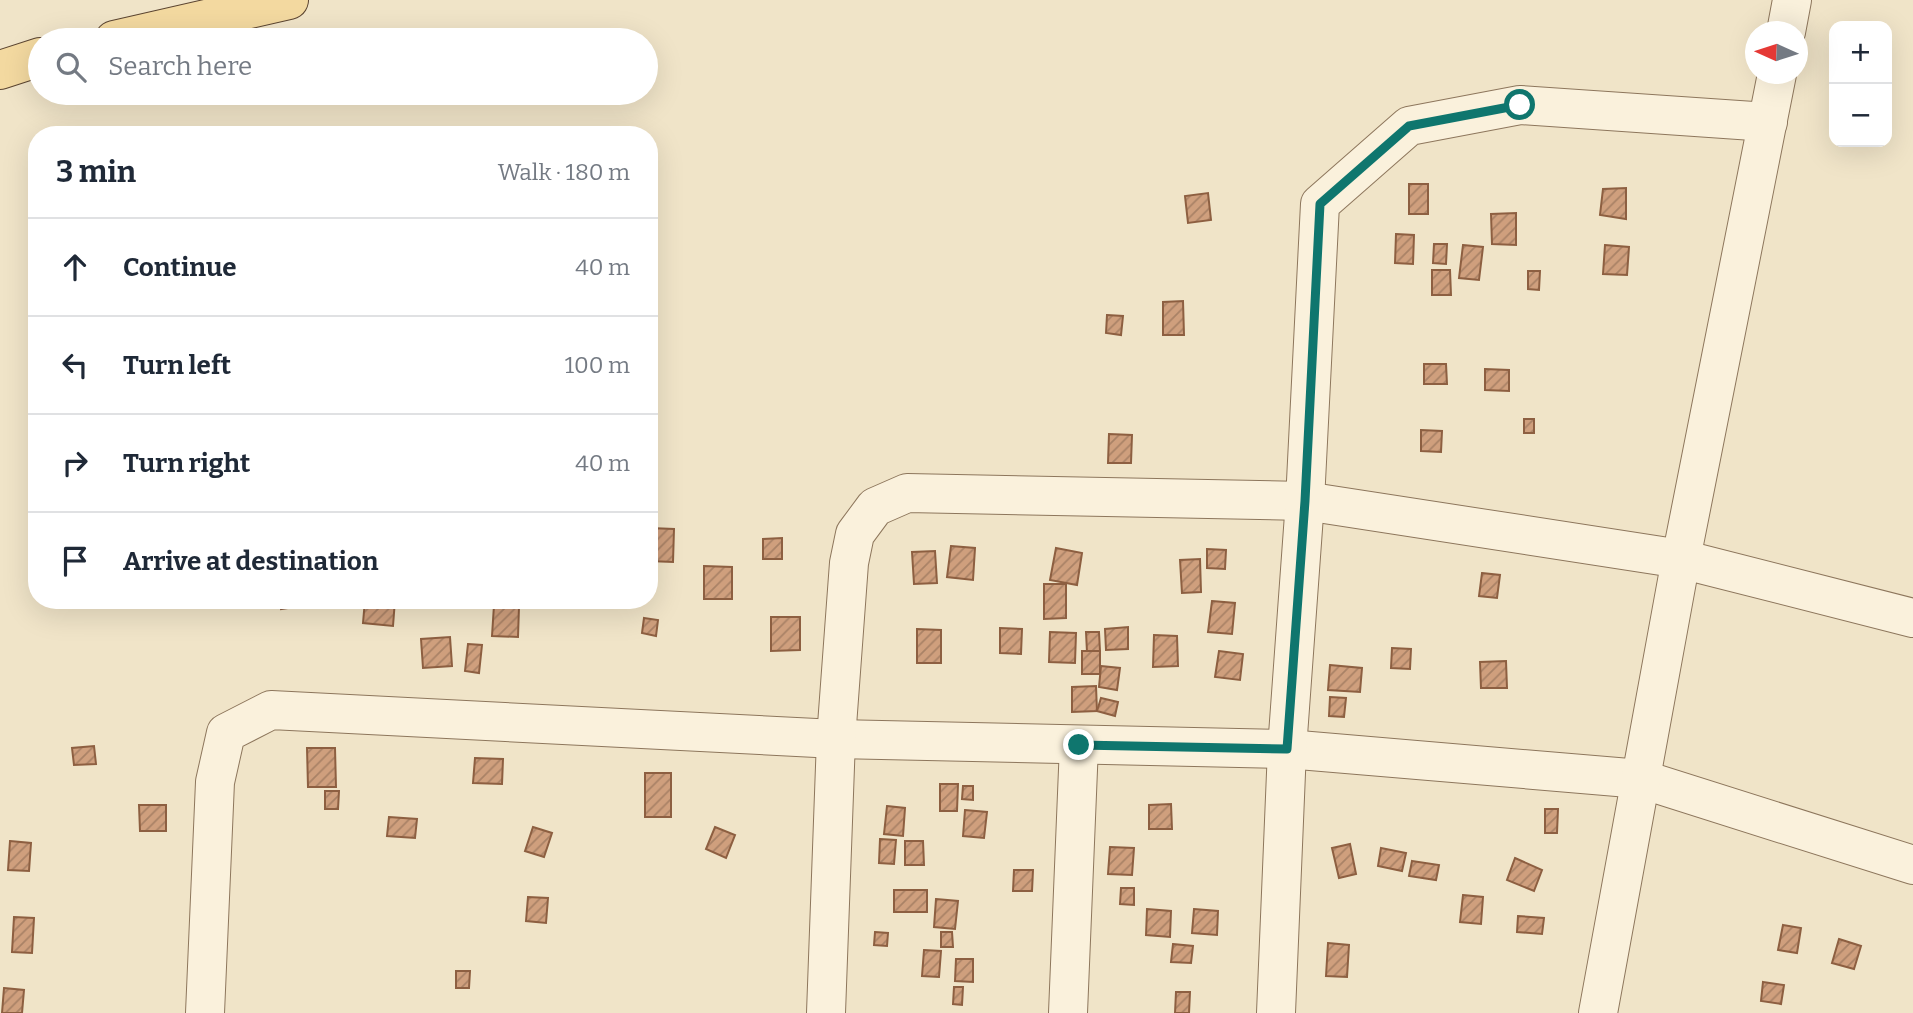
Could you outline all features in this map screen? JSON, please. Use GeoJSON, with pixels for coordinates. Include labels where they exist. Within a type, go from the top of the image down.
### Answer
{"type":"FeatureCollection","features":[{"type":"Feature","properties":{"kind":"main road"},"geometry":{"type":"LineString","coordinates":[[166,28],[289,0]]}},
{"type":"Feature","properties":{"kind":"main road"},"geometry":{"type":"LineString","coordinates":[[0,70],[28,61]]}},
{"type":"Feature","properties":{"kind":"street"},"geometry":{"type":"LineString","coordinates":[[1788,21],[1792,0]]}},
{"type":"Feature","properties":{"kind":"street"},"geometry":{"type":"LineString","coordinates":[[1599,1013],[1681,559],[1775,84]]}},
{"type":"Feature","properties":{"kind":"street"},"geometry":{"type":"LineString","coordinates":[[1276,1013],[1287,749],[1305,501],[1320,204],[1409,126],[1520,105],[1768,122]]}},
{"type":"Feature","properties":{"kind":"street"},"geometry":{"type":"LineString","coordinates":[[826,1013],[836,739],[849,563],[855,534],[875,507],[907,493],[1305,501],[1681,559],[1913,618]]}},
{"type":"Feature","properties":{"kind":"street"},"geometry":{"type":"LineString","coordinates":[[205,1013],[215,782],[226,733],[271,710],[836,739],[1287,749],[1641,779],[1913,865]]}},
{"type":"Feature","properties":{"kind":"street"},"geometry":{"type":"LineString","coordinates":[[1068,1013],[1079,745]]}},
{"type":"Feature","properties":{"kind":"building"},"geometry":{"type":"Polygon","coordinates":[[[1409,184],[1428,184],[1428,214],[1409,214],[1409,184]]]}},
{"type":"Feature","properties":{"kind":"building"},"geometry":{"type":"Polygon","coordinates":[[[1626,188],[1626,219],[1600,215],[1603,189],[1626,188]]]}},
{"type":"Feature","properties":{"kind":"building"},"geometry":{"type":"Polygon","coordinates":[[[1208,193],[1211,220],[1188,223],[1185,196],[1208,193]]]}},
{"type":"Feature","properties":{"kind":"building"},"geometry":{"type":"Polygon","coordinates":[[[1516,213],[1516,245],[1492,244],[1491,214],[1516,213]]]}},
{"type":"Feature","properties":{"kind":"building"},"geometry":{"type":"Polygon","coordinates":[[[1396,234],[1414,235],[1413,264],[1395,263],[1396,234]]]}},
{"type":"Feature","properties":{"kind":"building"},"geometry":{"type":"Polygon","coordinates":[[[1434,244],[1447,244],[1446,264],[1433,263],[1434,244]]]}},
{"type":"Feature","properties":{"kind":"building"},"geometry":{"type":"Polygon","coordinates":[[[1463,245],[1483,247],[1479,280],[1459,278],[1463,245]]]}},
{"type":"Feature","properties":{"kind":"building"},"geometry":{"type":"Polygon","coordinates":[[[1605,245],[1629,247],[1627,275],[1603,274],[1605,245]]]}},
{"type":"Feature","properties":{"kind":"building"},"geometry":{"type":"Polygon","coordinates":[[[1432,270],[1450,270],[1451,295],[1432,295],[1432,270]]]}},
{"type":"Feature","properties":{"kind":"building"},"geometry":{"type":"Polygon","coordinates":[[[1528,271],[1540,271],[1539,290],[1528,289],[1528,271]]]}},
{"type":"Feature","properties":{"kind":"building"},"geometry":{"type":"Polygon","coordinates":[[[1183,301],[1184,335],[1163,335],[1163,302],[1183,301]]]}},
{"type":"Feature","properties":{"kind":"building"},"geometry":{"type":"Polygon","coordinates":[[[1107,315],[1123,316],[1121,335],[1106,333],[1107,315]]]}},
{"type":"Feature","properties":{"kind":"building"},"geometry":{"type":"Polygon","coordinates":[[[1424,364],[1446,364],[1447,384],[1424,384],[1424,364]]]}},
{"type":"Feature","properties":{"kind":"building"},"geometry":{"type":"Polygon","coordinates":[[[1485,369],[1509,370],[1509,391],[1485,390],[1485,369]]]}},
{"type":"Feature","properties":{"kind":"building"},"geometry":{"type":"Polygon","coordinates":[[[1524,419],[1534,419],[1534,433],[1524,433],[1524,419]]]}},
{"type":"Feature","properties":{"kind":"building"},"geometry":{"type":"Polygon","coordinates":[[[1421,430],[1442,431],[1441,452],[1421,451],[1421,430]]]}},
{"type":"Feature","properties":{"kind":"building"},"geometry":{"type":"Polygon","coordinates":[[[1109,434],[1132,435],[1131,463],[1108,463],[1109,434]]]}},
{"type":"Feature","properties":{"kind":"building"},"geometry":{"type":"Polygon","coordinates":[[[658,528],[674,529],[673,562],[658,561],[658,528]]]}},
{"type":"Feature","properties":{"kind":"building"},"geometry":{"type":"Polygon","coordinates":[[[782,538],[782,559],[763,559],[763,539],[782,538]]]}},
{"type":"Feature","properties":{"kind":"building"},"geometry":{"type":"Polygon","coordinates":[[[951,546],[975,548],[973,580],[947,577],[951,546]]]}},
{"type":"Feature","properties":{"kind":"building"},"geometry":{"type":"Polygon","coordinates":[[[1056,548],[1082,553],[1077,585],[1050,580],[1056,548]]]}},
{"type":"Feature","properties":{"kind":"building"},"geometry":{"type":"Polygon","coordinates":[[[1207,549],[1226,550],[1225,569],[1207,568],[1207,549]]]}},
{"type":"Feature","properties":{"kind":"building"},"geometry":{"type":"Polygon","coordinates":[[[935,551],[937,583],[914,584],[912,552],[935,551]]]}},
{"type":"Feature","properties":{"kind":"building"},"geometry":{"type":"Polygon","coordinates":[[[1200,559],[1201,592],[1182,593],[1180,560],[1200,559]]]}},
{"type":"Feature","properties":{"kind":"building"},"geometry":{"type":"Polygon","coordinates":[[[704,566],[732,567],[732,599],[704,599],[704,566]]]}},
{"type":"Feature","properties":{"kind":"building"},"geometry":{"type":"Polygon","coordinates":[[[1482,573],[1500,575],[1497,598],[1479,596],[1482,573]]]}},
{"type":"Feature","properties":{"kind":"building"},"geometry":{"type":"Polygon","coordinates":[[[1044,584],[1066,584],[1066,618],[1044,619],[1044,584]]]}},
{"type":"Feature","properties":{"kind":"building"},"geometry":{"type":"Polygon","coordinates":[[[1212,601],[1235,603],[1232,634],[1208,632],[1212,601]]]}},
{"type":"Feature","properties":{"kind":"building"},"geometry":{"type":"Polygon","coordinates":[[[364,609],[394,609],[393,626],[363,623],[364,609]]]}},
{"type":"Feature","properties":{"kind":"building"},"geometry":{"type":"Polygon","coordinates":[[[494,609],[519,609],[518,637],[492,636],[494,609]]]}},
{"type":"Feature","properties":{"kind":"building"},"geometry":{"type":"Polygon","coordinates":[[[771,617],[800,617],[800,650],[771,651],[771,617]]]}},
{"type":"Feature","properties":{"kind":"building"},"geometry":{"type":"Polygon","coordinates":[[[644,618],[658,620],[656,636],[642,633],[644,618]]]}},
{"type":"Feature","properties":{"kind":"building"},"geometry":{"type":"Polygon","coordinates":[[[1128,627],[1128,649],[1106,650],[1105,629],[1128,627]]]}},
{"type":"Feature","properties":{"kind":"building"},"geometry":{"type":"Polygon","coordinates":[[[1000,628],[1022,629],[1021,654],[1000,653],[1000,628]]]}},
{"type":"Feature","properties":{"kind":"building"},"geometry":{"type":"Polygon","coordinates":[[[917,629],[941,630],[941,663],[917,663],[917,629]]]}},
{"type":"Feature","properties":{"kind":"building"},"geometry":{"type":"Polygon","coordinates":[[[1050,632],[1076,633],[1075,663],[1049,662],[1050,632]]]}},
{"type":"Feature","properties":{"kind":"building"},"geometry":{"type":"Polygon","coordinates":[[[1086,632],[1099,632],[1100,651],[1087,652],[1086,632]]]}},
{"type":"Feature","properties":{"kind":"building"},"geometry":{"type":"Polygon","coordinates":[[[1154,635],[1177,636],[1178,666],[1153,667],[1154,635]]]}},
{"type":"Feature","properties":{"kind":"building"},"geometry":{"type":"Polygon","coordinates":[[[450,637],[452,666],[423,668],[421,639],[450,637]]]}},
{"type":"Feature","properties":{"kind":"building"},"geometry":{"type":"Polygon","coordinates":[[[468,644],[482,645],[479,673],[465,671],[468,644]]]}},
{"type":"Feature","properties":{"kind":"building"},"geometry":{"type":"Polygon","coordinates":[[[1392,648],[1411,649],[1410,669],[1391,668],[1392,648]]]}},
{"type":"Feature","properties":{"kind":"building"},"geometry":{"type":"Polygon","coordinates":[[[1082,651],[1100,651],[1100,674],[1082,674],[1082,651]]]}},
{"type":"Feature","properties":{"kind":"building"},"geometry":{"type":"Polygon","coordinates":[[[1219,651],[1243,654],[1240,680],[1215,677],[1219,651]]]}},
{"type":"Feature","properties":{"kind":"building"},"geometry":{"type":"Polygon","coordinates":[[[1506,661],[1507,688],[1481,688],[1480,662],[1506,661]]]}},
{"type":"Feature","properties":{"kind":"building"},"geometry":{"type":"Polygon","coordinates":[[[1330,665],[1362,668],[1360,692],[1328,690],[1330,665]]]}},
{"type":"Feature","properties":{"kind":"building"},"geometry":{"type":"Polygon","coordinates":[[[1101,666],[1120,668],[1117,690],[1099,687],[1101,666]]]}},
{"type":"Feature","properties":{"kind":"building"},"geometry":{"type":"Polygon","coordinates":[[[1096,686],[1097,711],[1072,712],[1072,687],[1096,686]]]}},
{"type":"Feature","properties":{"kind":"building"},"geometry":{"type":"Polygon","coordinates":[[[1330,697],[1346,698],[1344,717],[1329,716],[1330,697]]]}},
{"type":"Feature","properties":{"kind":"building"},"geometry":{"type":"Polygon","coordinates":[[[1101,698],[1118,702],[1115,716],[1097,711],[1101,698]]]}},
{"type":"Feature","properties":{"kind":"building"},"geometry":{"type":"Polygon","coordinates":[[[94,746],[96,764],[74,765],[72,748],[94,746]]]}},
{"type":"Feature","properties":{"kind":"building"},"geometry":{"type":"Polygon","coordinates":[[[307,748],[335,748],[336,787],[308,787],[307,748]]]}},
{"type":"Feature","properties":{"kind":"building"},"geometry":{"type":"Polygon","coordinates":[[[475,758],[503,759],[502,784],[473,783],[475,758]]]}},
{"type":"Feature","properties":{"kind":"building"},"geometry":{"type":"Polygon","coordinates":[[[645,773],[671,773],[671,817],[645,817],[645,773]]]}},
{"type":"Feature","properties":{"kind":"building"},"geometry":{"type":"Polygon","coordinates":[[[940,784],[958,784],[957,811],[940,811],[940,784]]]}},
{"type":"Feature","properties":{"kind":"building"},"geometry":{"type":"Polygon","coordinates":[[[963,786],[973,786],[973,800],[962,799],[963,786]]]}},
{"type":"Feature","properties":{"kind":"building"},"geometry":{"type":"Polygon","coordinates":[[[325,791],[339,791],[338,809],[325,809],[325,791]]]}},
{"type":"Feature","properties":{"kind":"building"},"geometry":{"type":"Polygon","coordinates":[[[1171,804],[1172,829],[1149,829],[1149,805],[1171,804]]]}},
{"type":"Feature","properties":{"kind":"building"},"geometry":{"type":"Polygon","coordinates":[[[139,805],[166,805],[166,831],[140,831],[139,805]]]}},
{"type":"Feature","properties":{"kind":"building"},"geometry":{"type":"Polygon","coordinates":[[[887,806],[905,808],[903,836],[884,834],[887,806]]]}},
{"type":"Feature","properties":{"kind":"building"},"geometry":{"type":"Polygon","coordinates":[[[1545,809],[1558,809],[1557,833],[1545,833],[1545,809]]]}},
{"type":"Feature","properties":{"kind":"building"},"geometry":{"type":"Polygon","coordinates":[[[965,810],[987,812],[984,838],[963,836],[965,810]]]}},
{"type":"Feature","properties":{"kind":"building"},"geometry":{"type":"Polygon","coordinates":[[[389,817],[417,819],[415,838],[387,836],[389,817]]]}},
{"type":"Feature","properties":{"kind":"building"},"geometry":{"type":"Polygon","coordinates":[[[533,827],[552,833],[544,857],[525,851],[533,827]]]}},
{"type":"Feature","properties":{"kind":"building"},"geometry":{"type":"Polygon","coordinates":[[[715,827],[735,835],[726,858],[706,849],[715,827]]]}},
{"type":"Feature","properties":{"kind":"building"},"geometry":{"type":"Polygon","coordinates":[[[880,839],[896,840],[894,864],[879,863],[880,839]]]}},
{"type":"Feature","properties":{"kind":"building"},"geometry":{"type":"Polygon","coordinates":[[[10,841],[31,843],[29,871],[8,870],[10,841]]]}},
{"type":"Feature","properties":{"kind":"building"},"geometry":{"type":"Polygon","coordinates":[[[905,841],[923,841],[924,865],[905,865],[905,841]]]}},
{"type":"Feature","properties":{"kind":"building"},"geometry":{"type":"Polygon","coordinates":[[[1350,844],[1356,874],[1339,878],[1332,848],[1350,844]]]}},
{"type":"Feature","properties":{"kind":"building"},"geometry":{"type":"Polygon","coordinates":[[[1110,847],[1134,848],[1132,875],[1108,874],[1110,847]]]}},
{"type":"Feature","properties":{"kind":"building"},"geometry":{"type":"Polygon","coordinates":[[[1381,848],[1406,853],[1402,871],[1378,866],[1381,848]]]}},
{"type":"Feature","properties":{"kind":"building"},"geometry":{"type":"Polygon","coordinates":[[[1515,858],[1542,870],[1534,891],[1507,880],[1515,858]]]}},
{"type":"Feature","properties":{"kind":"building"},"geometry":{"type":"Polygon","coordinates":[[[1412,861],[1439,865],[1436,880],[1409,876],[1412,861]]]}},
{"type":"Feature","properties":{"kind":"building"},"geometry":{"type":"Polygon","coordinates":[[[1014,870],[1033,870],[1032,891],[1013,891],[1014,870]]]}},
{"type":"Feature","properties":{"kind":"building"},"geometry":{"type":"Polygon","coordinates":[[[1121,888],[1134,888],[1134,905],[1120,904],[1121,888]]]}},
{"type":"Feature","properties":{"kind":"building"},"geometry":{"type":"Polygon","coordinates":[[[894,890],[927,890],[927,912],[894,912],[894,890]]]}},
{"type":"Feature","properties":{"kind":"building"},"geometry":{"type":"Polygon","coordinates":[[[1463,895],[1483,897],[1481,924],[1460,922],[1463,895]]]}},
{"type":"Feature","properties":{"kind":"building"},"geometry":{"type":"Polygon","coordinates":[[[528,897],[548,898],[546,923],[526,921],[528,897]]]}},
{"type":"Feature","properties":{"kind":"building"},"geometry":{"type":"Polygon","coordinates":[[[936,899],[958,901],[955,929],[934,927],[936,899]]]}},
{"type":"Feature","properties":{"kind":"building"},"geometry":{"type":"Polygon","coordinates":[[[1147,909],[1171,911],[1170,937],[1146,935],[1147,909]]]}},
{"type":"Feature","properties":{"kind":"building"},"geometry":{"type":"Polygon","coordinates":[[[1194,909],[1218,911],[1217,935],[1192,933],[1194,909]]]}},
{"type":"Feature","properties":{"kind":"building"},"geometry":{"type":"Polygon","coordinates":[[[1518,916],[1544,918],[1542,934],[1517,932],[1518,916]]]}},
{"type":"Feature","properties":{"kind":"building"},"geometry":{"type":"Polygon","coordinates":[[[14,917],[34,918],[32,953],[12,952],[14,917]]]}},
{"type":"Feature","properties":{"kind":"building"},"geometry":{"type":"Polygon","coordinates":[[[1783,925],[1801,928],[1797,953],[1778,950],[1783,925]]]}},
{"type":"Feature","properties":{"kind":"building"},"geometry":{"type":"Polygon","coordinates":[[[875,932],[888,933],[887,946],[874,945],[875,932]]]}},
{"type":"Feature","properties":{"kind":"building"},"geometry":{"type":"Polygon","coordinates":[[[941,932],[952,932],[953,947],[941,947],[941,932]]]}},
{"type":"Feature","properties":{"kind":"building"},"geometry":{"type":"Polygon","coordinates":[[[1839,939],[1861,946],[1854,969],[1832,963],[1839,939]]]}},
{"type":"Feature","properties":{"kind":"building"},"geometry":{"type":"Polygon","coordinates":[[[1328,943],[1349,945],[1347,977],[1326,976],[1328,943]]]}},
{"type":"Feature","properties":{"kind":"building"},"geometry":{"type":"Polygon","coordinates":[[[1173,944],[1193,946],[1191,963],[1171,962],[1173,944]]]}},
{"type":"Feature","properties":{"kind":"building"},"geometry":{"type":"Polygon","coordinates":[[[924,950],[941,951],[939,977],[922,976],[924,950]]]}},
{"type":"Feature","properties":{"kind":"building"},"geometry":{"type":"Polygon","coordinates":[[[956,959],[973,959],[973,982],[955,981],[956,959]]]}},
{"type":"Feature","properties":{"kind":"building"},"geometry":{"type":"Polygon","coordinates":[[[456,971],[470,971],[469,988],[456,988],[456,971]]]}},
{"type":"Feature","properties":{"kind":"building"},"geometry":{"type":"Polygon","coordinates":[[[1763,982],[1784,985],[1781,1004],[1761,1001],[1763,982]]]}},
{"type":"Feature","properties":{"kind":"building"},"geometry":{"type":"Polygon","coordinates":[[[954,987],[963,987],[962,1005],[953,1004],[954,987]]]}},
{"type":"Feature","properties":{"kind":"building"},"geometry":{"type":"Polygon","coordinates":[[[4,988],[24,990],[22,1013],[2,1013],[4,988]]]}},
{"type":"Feature","properties":{"kind":"building"},"geometry":{"type":"Polygon","coordinates":[[[1176,992],[1190,992],[1189,1013],[1175,1013],[1176,992]]]}},
{"type":"Feature","properties":{"kind":"route"},"geometry":{"type":"LineString","coordinates":[[1079,745],[1287,749],[1305,501],[1320,204],[1409,126],[1520,105]]}}]}
